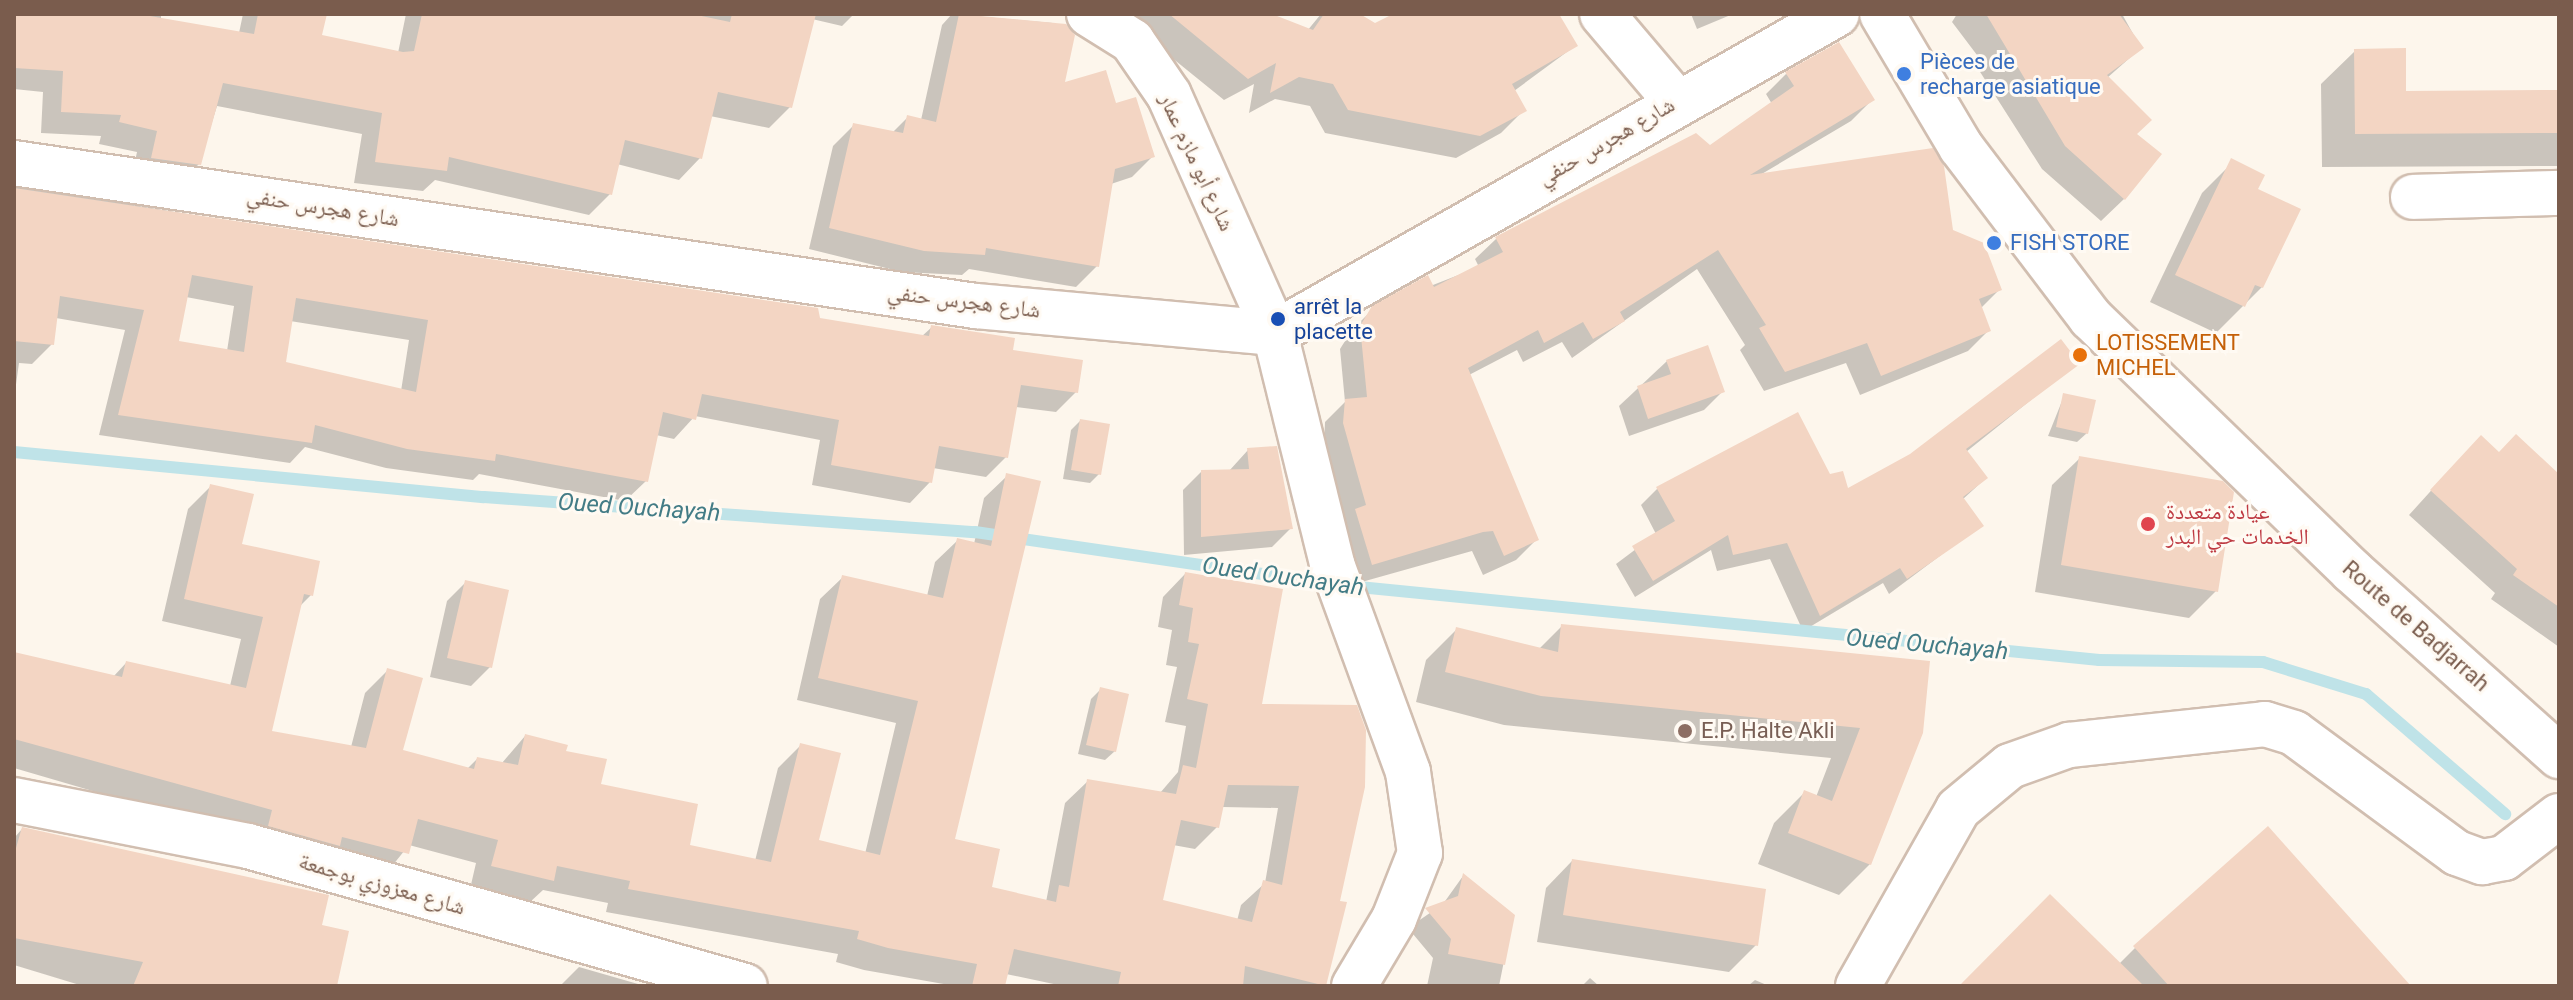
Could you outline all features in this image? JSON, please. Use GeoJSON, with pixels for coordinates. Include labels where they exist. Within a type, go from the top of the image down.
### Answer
{"type":"FeatureCollection","features":[{"type":"Feature","properties":{"kind":"street","name":"شارع أبو مازم عمار"},"geometry":{"type":"LineString","coordinates":[[1089,14],[1132,41],[1169,95],[1275,333],[1332,564],[1408,772],[1420,853],[1394,919],[1354,986]]}},
{"type":"Feature","properties":{"kind":"street"},"geometry":{"type":"LineString","coordinates":[[1602,14],[1675,100]]}},
{"type":"Feature","properties":{"kind":"street","name":"شارع هجرس حنفي"},"geometry":{"type":"LineString","coordinates":[[14,163],[976,306],[1275,333],[1675,100],[1837,14]]}},
{"type":"Feature","properties":{"kind":"street","name":"Route de Badjarrah"},"geometry":{"type":"LineString","coordinates":[[1882,14],[1969,159],[2091,318],[2352,571],[2559,756]]}},
{"type":"Feature","properties":{"kind":"street"},"geometry":{"type":"LineString","coordinates":[[2413,197],[2559,193]]}},
{"type":"Feature","properties":{"kind":"street"},"geometry":{"type":"LineString","coordinates":[[1858,986],[1958,809],[2010,766],[2069,745],[2265,724],[2294,733],[2457,853],[2482,862],[2504,858],[2559,816]]}},
{"type":"Feature","properties":{"kind":"street","name":"شارع معزوزي بوجمعة"},"geometry":{"type":"LineString","coordinates":[[14,800],[248,846],[745,986]]}},
{"type":"Feature","properties":{"kind":"building"},"geometry":{"type":"Polygon","coordinates":[[[14,14],[150,16],[254,34],[258,14],[327,14],[322,35],[403,52],[414,51],[422,14],[692,14],[730,22],[732,14],[816,14],[792,108],[718,92],[702,159],[625,140],[612,195],[449,157],[447,171],[375,162],[382,113],[223,83],[201,165],[151,158],[157,131],[119,122],[121,115],[61,112],[63,71],[14,68],[14,14]]]}},
{"type":"Feature","properties":{"kind":"building"},"geometry":{"type":"Polygon","coordinates":[[[959,14],[1066,24],[1075,35],[1065,82],[1106,70],[1116,103],[1136,97],[1155,157],[1115,169],[1099,267],[986,248],[985,255],[924,251],[829,228],[853,123],[903,133],[907,115],[936,122],[959,14]]]}},
{"type":"Feature","properties":{"kind":"building"},"geometry":{"type":"Polygon","coordinates":[[[1169,14],[1272,14],[1313,30],[1324,14],[1360,14],[1375,23],[1393,14],[1559,14],[1578,46],[1512,84],[1527,111],[1480,136],[1348,110],[1333,84],[1299,77],[1270,93],[1276,63],[1248,79],[1169,14]]]}},
{"type":"Feature","properties":{"kind":"building"},"geometry":{"type":"Polygon","coordinates":[[[1986,14],[2119,14],[2144,48],[2107,75],[2152,120],[2137,134],[2162,154],[2125,200],[2065,146],[1986,14]]]}},
{"type":"Feature","properties":{"kind":"building"},"geometry":{"type":"Polygon","coordinates":[[[1839,42],[1875,100],[1750,175],[1933,148],[1944,166],[1953,230],[1984,243],[2002,290],[1979,299],[1991,331],[1881,376],[1867,343],[1785,372],[1759,328],[1766,325],[1718,250],[1620,312],[1625,321],[1593,339],[1583,322],[1544,343],[1538,330],[1468,368],[1539,540],[1504,556],[1493,531],[1483,532],[1372,565],[1355,509],[1366,505],[1343,423],[1345,399],[1367,397],[1360,326],[1372,306],[1428,275],[1434,287],[1503,252],[1495,237],[1696,133],[1710,145],[1794,86],[1785,72],[1839,42]]]}},
{"type":"Feature","properties":{"kind":"building"},"geometry":{"type":"Polygon","coordinates":[[[2406,48],[2406,91],[2559,90],[2559,133],[2355,134],[2354,49],[2406,48]]]}},
{"type":"Feature","properties":{"kind":"building"},"geometry":{"type":"Polygon","coordinates":[[[2231,158],[2265,175],[2258,189],[2301,209],[2263,288],[2255,285],[2245,307],[2175,275],[2231,158]]]}},
{"type":"Feature","properties":{"kind":"building"},"geometry":{"type":"Polygon","coordinates":[[[14,188],[818,308],[820,318],[929,336],[931,325],[1015,338],[1013,350],[1083,360],[1078,393],[1021,385],[1008,458],[939,446],[932,483],[831,465],[839,420],[702,394],[696,420],[663,412],[648,482],[496,454],[495,461],[407,449],[315,425],[312,443],[118,415],[144,310],[60,296],[54,345],[14,341],[14,188]],[[192,275],[179,341],[244,352],[253,286],[192,275]],[[296,298],[286,362],[416,392],[428,320],[296,298]]]}},
{"type":"Feature","properties":{"kind":"building"},"geometry":{"type":"Polygon","coordinates":[[[2061,339],[2080,364],[1966,449],[1988,478],[1963,497],[1984,526],[1907,579],[1900,568],[1820,616],[1787,543],[1733,555],[1728,535],[1653,581],[1632,546],[1675,521],[1656,487],[1798,412],[1830,474],[1843,471],[1848,488],[1910,454],[2061,339]]]}},
{"type":"Feature","properties":{"kind":"building"},"geometry":{"type":"Polygon","coordinates":[[[1708,345],[1725,392],[1648,419],[1637,386],[1671,374],[1666,360],[1708,345]]]}},
{"type":"Feature","properties":{"kind":"building"},"geometry":{"type":"Polygon","coordinates":[[[2063,393],[2096,400],[2088,434],[2056,427],[2063,393]]]}},
{"type":"Feature","properties":{"kind":"building"},"geometry":{"type":"Polygon","coordinates":[[[1080,419],[1110,424],[1101,475],[1071,470],[1080,419]]]}},
{"type":"Feature","properties":{"kind":"building"},"geometry":{"type":"Polygon","coordinates":[[[2516,434],[2559,474],[2559,607],[2513,575],[2517,569],[2430,490],[2481,435],[2499,452],[2516,434]]]}},
{"type":"Feature","properties":{"kind":"building"},"geometry":{"type":"Polygon","coordinates":[[[1277,446],[1293,529],[1201,537],[1201,470],[1249,469],[1247,448],[1277,446]]]}},
{"type":"Feature","properties":{"kind":"building","name":"عيادة متعددة الخدمات حي البدر"},"geometry":{"type":"Polygon","coordinates":[[[2079,456],[2223,481],[2234,492],[2218,592],[2061,565],[2079,456]]]}},
{"type":"Feature","properties":{"kind":"building"},"geometry":{"type":"Polygon","coordinates":[[[1006,473],[1041,481],[955,839],[1000,849],[992,887],[1056,902],[1059,885],[1069,887],[1087,779],[1176,794],[1183,765],[1196,768],[1208,704],[1187,699],[1199,644],[1188,642],[1193,608],[1179,605],[1185,572],[1283,589],[1262,704],[1357,705],[1366,730],[1365,787],[1340,901],[1347,902],[1326,986],[1245,966],[1243,986],[1118,986],[1121,972],[1014,949],[1005,986],[972,986],[977,964],[888,948],[857,939],[859,931],[628,889],[630,881],[557,866],[554,881],[491,866],[498,840],[418,819],[409,854],[342,837],[340,846],[268,826],[272,810],[14,739],[14,652],[122,677],[126,661],[246,688],[263,617],[184,599],[210,484],[254,494],[242,544],[320,561],[313,596],[304,594],[272,731],[366,748],[387,668],[423,678],[403,750],[474,769],[477,757],[518,765],[525,734],[568,745],[566,751],[607,759],[601,784],[698,804],[690,845],[771,862],[800,743],[841,753],[819,840],[880,855],[918,701],[818,678],[842,575],[943,598],[957,538],[991,546],[1006,473]],[[1228,785],[1219,828],[1181,820],[1163,900],[1252,922],[1263,880],[1282,885],[1299,786],[1228,785]]]}},
{"type":"Feature","properties":{"kind":"building"},"geometry":{"type":"Polygon","coordinates":[[[465,580],[509,590],[492,668],[447,658],[465,580]]]}},
{"type":"Feature","properties":{"kind":"building"},"geometry":{"type":"Polygon","coordinates":[[[1561,624],[1930,661],[1923,733],[1871,865],[1788,833],[1804,790],[1832,801],[1860,728],[1541,696],[1445,672],[1456,627],[1558,652],[1561,624]]]}},
{"type":"Feature","properties":{"kind":"building"},"geometry":{"type":"Polygon","coordinates":[[[1100,687],[1129,694],[1116,752],[1086,745],[1100,687]]]}},
{"type":"Feature","properties":{"kind":"building"},"geometry":{"type":"Polygon","coordinates":[[[2268,826],[2411,986],[2169,986],[2133,946],[2268,826]]]}},
{"type":"Feature","properties":{"kind":"building"},"geometry":{"type":"Polygon","coordinates":[[[22,827],[329,895],[322,925],[349,931],[337,986],[133,986],[143,962],[14,938],[14,855],[22,827]]]}},
{"type":"Feature","properties":{"kind":"building"},"geometry":{"type":"Polygon","coordinates":[[[1572,859],[1766,889],[1758,946],[1563,915],[1572,859]]]}},
{"type":"Feature","properties":{"kind":"building"},"geometry":{"type":"Polygon","coordinates":[[[1463,873],[1515,915],[1505,965],[1448,954],[1451,939],[1425,908],[1458,896],[1463,873]]]}},
{"type":"Feature","properties":{"kind":"building"},"geometry":{"type":"Polygon","coordinates":[[[2050,894],[2144,986],[1959,986],[2050,894]]]}},
{"type":"Feature","properties":{"kind":"waterway","name":"Oued Ouchayah"},"geometry":{"type":"LineString","coordinates":[[14,452],[484,497],[975,532],[1331,584]]}},
{"type":"Feature","properties":{"kind":"waterway","name":"Oued Ouchayah"},"geometry":{"type":"LineString","coordinates":[[1349,586],[2099,660],[2263,662],[2366,694],[2505,814]]}},
{"type":"Feature","properties":{"kind":"place","name":"Pièces de recharge asiatique"},"geometry":{"type":"Point","coordinates":[1904,74]}},
{"type":"Feature","properties":{"kind":"place","name":"FISH STORE"},"geometry":{"type":"Point","coordinates":[1994,243]}},
{"type":"Feature","properties":{"kind":"place","name":"arrêt la placette"},"geometry":{"type":"Point","coordinates":[1278,319]}},
{"type":"Feature","properties":{"kind":"place","name":"LOTISSEMENT MICHEL"},"geometry":{"type":"Point","coordinates":[2080,355]}},
{"type":"Feature","properties":{"kind":"place","name":"عيادة متعددة الخدمات حي البدر"},"geometry":{"type":"Point","coordinates":[2148,524]}},
{"type":"Feature","properties":{"kind":"place","name":"E.P. Halte Akli"},"geometry":{"type":"Point","coordinates":[1685,731]}}]}
